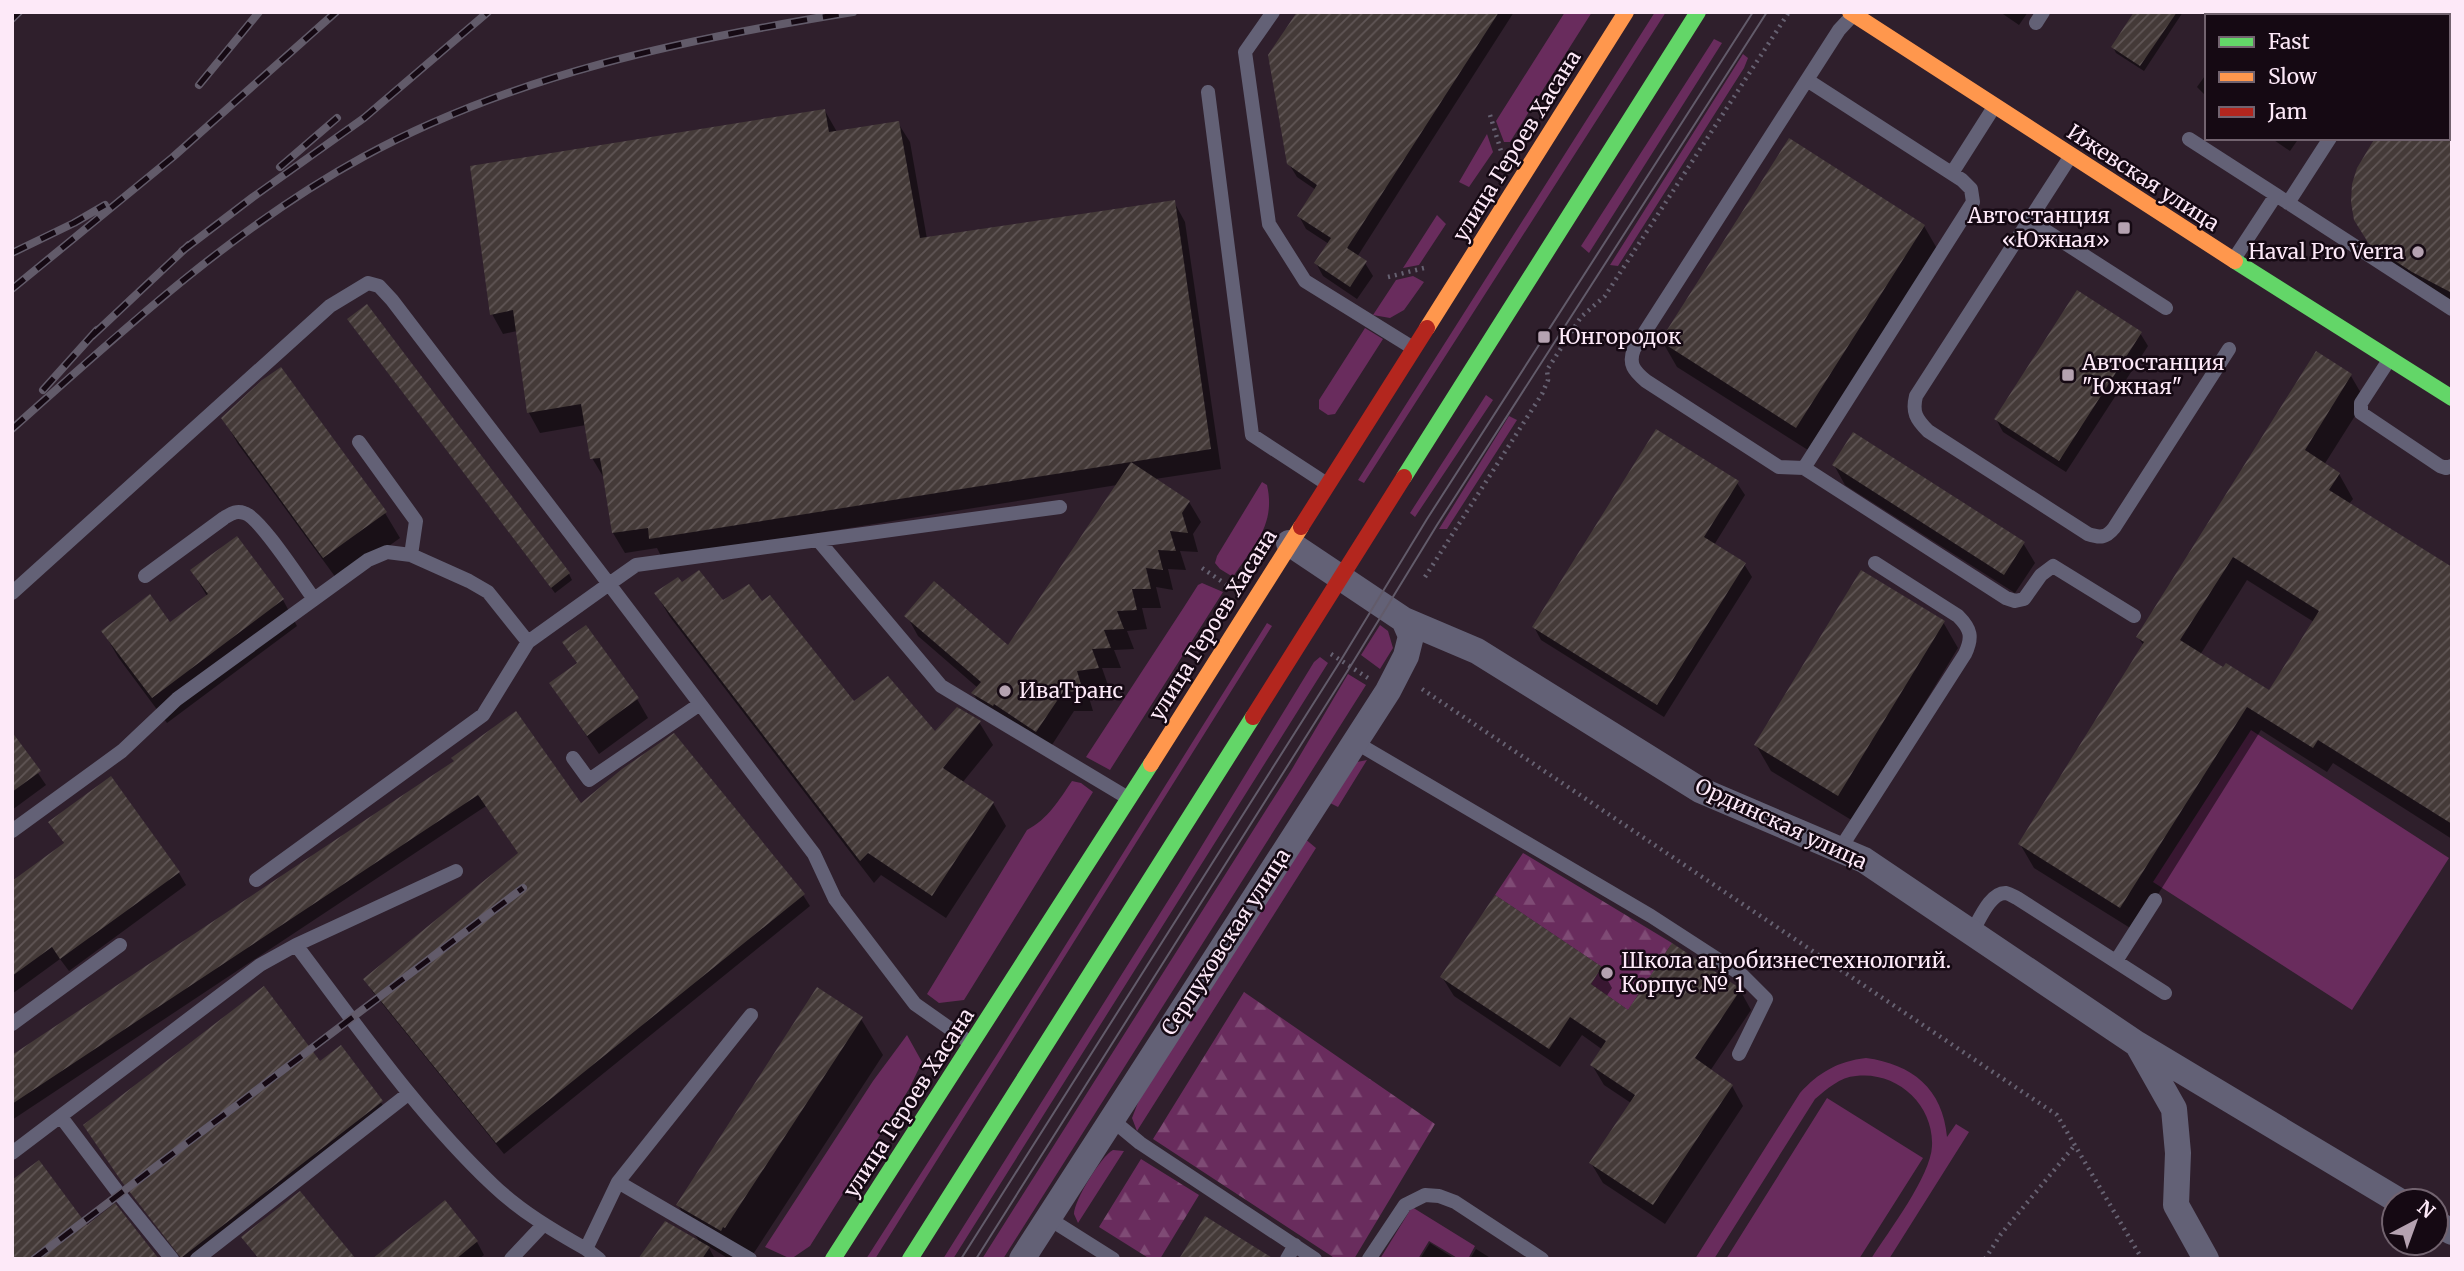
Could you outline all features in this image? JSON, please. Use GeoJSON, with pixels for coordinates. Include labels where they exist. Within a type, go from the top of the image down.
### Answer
{"type":"FeatureCollection","features":[{"type":"Feature","properties":{"kind":"main road","name":"улица Героев Хасана"},"geometry":{"type":"LineString","coordinates":[[833,1259],[973,1045],[1626,12]]}},
{"type":"Feature","properties":{"kind":"main road"},"geometry":{"type":"LineString","coordinates":[[910,1259],[1698,12]]}},
{"type":"Feature","properties":{"kind":"main road","name":"Ижевская улица"},"geometry":{"type":"LineString","coordinates":[[1852,13],[1994,107],[2452,398]]}},
{"type":"Feature","properties":{"kind":"street","name":"Ординская улица"},"geometry":{"type":"LineString","coordinates":[[1289,543],[1404,620],[1476,650],[1700,790],[1864,860],[2137,1044],[2175,1109],[2178,1153],[2176,1205],[2206,1259]]}},
{"type":"Feature","properties":{"kind":"street","name":"Серпуховская улица"},"geometry":{"type":"LineString","coordinates":[[1022,1259],[1388,691],[1406,656],[1411,636],[1404,620]]}},
{"type":"Feature","properties":{"kind":"street"},"geometry":{"type":"LineString","coordinates":[[2137,1044],[2380,1190]]}},
{"type":"Feature","properties":{"kind":"lane"},"geometry":{"type":"LineString","coordinates":[[1273,12],[1245,52],[1269,223],[1305,281],[1414,348]]}},
{"type":"Feature","properties":{"kind":"lane"},"geometry":{"type":"LineString","coordinates":[[1852,13],[1634,349],[1630,359],[1634,371],[1779,467],[1804,468],[2006,597],[2015,601],[2024,599],[2041,575],[2053,566],[2134,616]]}},
{"type":"Feature","properties":{"kind":"lane"},"geometry":{"type":"LineString","coordinates":[[1804,468],[1973,202],[1971,190],[1952,173],[1807,80]]}},
{"type":"Feature","properties":{"kind":"lane"},"geometry":{"type":"LineString","coordinates":[[1208,92],[1252,435],[1327,484]]}},
{"type":"Feature","properties":{"kind":"lane"},"geometry":{"type":"LineString","coordinates":[[1952,173],[1994,107]]}},
{"type":"Feature","properties":{"kind":"lane"},"geometry":{"type":"LineString","coordinates":[[2189,139],[2452,309]]}},
{"type":"Feature","properties":{"kind":"lane"},"geometry":{"type":"LineString","coordinates":[[2233,260],[2328,140]]}},
{"type":"Feature","properties":{"kind":"lane"},"geometry":{"type":"LineString","coordinates":[[2071,156],[1916,396],[1913,407],[1917,420],[1928,430],[2088,534],[2099,538],[2108,536],[2229,349]]}},
{"type":"Feature","properties":{"kind":"lane"},"geometry":{"type":"LineString","coordinates":[[2029,220],[2166,308]]}},
{"type":"Feature","properties":{"kind":"lane"},"geometry":{"type":"LineString","coordinates":[[12,593],[330,306],[368,283],[379,286],[814,854],[835,899],[915,1004],[973,1045]]}},
{"type":"Feature","properties":{"kind":"lane"},"geometry":{"type":"LineString","coordinates":[[2389,358],[2361,403],[2361,413],[2440,466],[2452,466]]}},
{"type":"Feature","properties":{"kind":"lane"},"geometry":{"type":"LineString","coordinates":[[359,442],[416,521],[411,555]]}},
{"type":"Feature","properties":{"kind":"lane"},"geometry":{"type":"LineString","coordinates":[[256,880],[483,715],[528,642],[636,565],[1060,507]]}},
{"type":"Feature","properties":{"kind":"lane"},"geometry":{"type":"LineString","coordinates":[[145,576],[224,518],[236,512],[247,513],[261,527],[314,599]]}},
{"type":"Feature","properties":{"kind":"lane"},"geometry":{"type":"LineString","coordinates":[[818,540],[941,686],[1129,799]]}},
{"type":"Feature","properties":{"kind":"lane"},"geometry":{"type":"LineString","coordinates":[[12,831],[122,751],[177,698],[368,560],[387,552],[411,555],[488,592],[528,642]]}},
{"type":"Feature","properties":{"kind":"lane"},"geometry":{"type":"LineString","coordinates":[[1839,849],[1971,642],[1969,627],[1958,616],[1875,563]]}},
{"type":"Feature","properties":{"kind":"lane"},"geometry":{"type":"LineString","coordinates":[[573,758],[589,780],[700,704]]}},
{"type":"Feature","properties":{"kind":"lane"},"geometry":{"type":"LineString","coordinates":[[1355,741],[1651,916],[1742,975],[1766,999],[1739,1054]]}},
{"type":"Feature","properties":{"kind":"lane"},"geometry":{"type":"LineString","coordinates":[[12,1153],[260,965],[296,945],[456,871]]}},
{"type":"Feature","properties":{"kind":"lane"},"geometry":{"type":"LineString","coordinates":[[1972,932],[1991,902],[1998,895],[2006,893],[2165,993]]}},
{"type":"Feature","properties":{"kind":"lane"},"geometry":{"type":"LineString","coordinates":[[2116,961],[2155,900]]}},
{"type":"Feature","properties":{"kind":"lane"},"geometry":{"type":"LineString","coordinates":[[12,1024],[120,945]]}},
{"type":"Feature","properties":{"kind":"lane"},"geometry":{"type":"LineString","coordinates":[[296,945],[408,1094],[494,1186],[543,1225],[599,1259]]}},
{"type":"Feature","properties":{"kind":"lane"},"geometry":{"type":"LineString","coordinates":[[586,1249],[618,1182],[751,1015]]}},
{"type":"Feature","properties":{"kind":"lane"},"geometry":{"type":"LineString","coordinates":[[197,1259],[408,1094]]}},
{"type":"Feature","properties":{"kind":"lane"},"geometry":{"type":"LineString","coordinates":[[61,1117],[172,1259]]}},
{"type":"Feature","properties":{"kind":"lane"},"geometry":{"type":"LineString","coordinates":[[1111,1119],[1140,1143],[1315,1259]]}},
{"type":"Feature","properties":{"kind":"lane"},"geometry":{"type":"LineString","coordinates":[[618,1182],[750,1259]]}},
{"type":"Feature","properties":{"kind":"lane"},"geometry":{"type":"LineString","coordinates":[[1369,1259],[1405,1205],[1425,1195],[1439,1196],[1455,1202],[1542,1259]]}},
{"type":"Feature","properties":{"kind":"lane"},"geometry":{"type":"LineString","coordinates":[[1048,1217],[1113,1259]]}},
{"type":"Feature","properties":{"kind":"lane"},"geometry":{"type":"LineString","coordinates":[[512,1259],[543,1225]]}},
{"type":"Feature","properties":{"kind":"lane"},"geometry":{"type":"LineString","coordinates":[[1287,1259],[1295,1245]]}},
{"type":"Feature","properties":{"kind":"path"},"geometry":{"type":"LineString","coordinates":[[1425,577],[1542,394],[1548,380],[1547,370],[1581,317],[1605,296],[1788,12]]}},
{"type":"Feature","properties":{"kind":"path"},"geometry":{"type":"LineString","coordinates":[[1202,568],[1227,585]]}},
{"type":"Feature","properties":{"kind":"path"},"geometry":{"type":"LineString","coordinates":[[1422,689],[2057,1115],[2142,1259]]}},
{"type":"Feature","properties":{"kind":"path"},"geometry":{"type":"LineString","coordinates":[[1985,1259],[2001,1234],[2075,1145]]}},
{"type":"Feature","properties":{"kind":"green space"},"geometry":{"type":"Polygon","coordinates":[[[1565,12],[1592,12],[1510,142],[1504,142],[1496,121],[1565,12]]]}},
{"type":"Feature","properties":{"kind":"green space"},"geometry":{"type":"Polygon","coordinates":[[[1655,12],[1666,12],[1364,483],[1358,480],[1655,12]]]}},
{"type":"Feature","properties":{"kind":"green space"},"geometry":{"type":"Polygon","coordinates":[[[1714,39],[1722,43],[1589,253],[1581,246],[1714,39]]]}},
{"type":"Feature","properties":{"kind":"green space"},"geometry":{"type":"Polygon","coordinates":[[[1743,54],[1748,58],[1744,68],[1618,266],[1610,265],[1743,54]]]}},
{"type":"Feature","properties":{"kind":"green space"},"geometry":{"type":"Polygon","coordinates":[[[1487,134],[1493,152],[1469,187],[1459,182],[1487,134]]]}},
{"type":"Feature","properties":{"kind":"green space"},"geometry":{"type":"Polygon","coordinates":[[[1437,215],[1446,224],[1419,265],[1403,268],[1437,215]]]}},
{"type":"Feature","properties":{"kind":"green space"},"geometry":{"type":"Polygon","coordinates":[[[1413,276],[1424,282],[1404,310],[1390,318],[1373,315],[1396,280],[1413,276]]]}},
{"type":"Feature","properties":{"kind":"green space"},"geometry":{"type":"Polygon","coordinates":[[[1365,328],[1383,339],[1335,414],[1328,415],[1319,409],[1319,400],[1365,328]]]}},
{"type":"Feature","properties":{"kind":"green space"},"geometry":{"type":"Polygon","coordinates":[[[1486,395],[1493,400],[1415,517],[1410,513],[1486,395]]]}},
{"type":"Feature","properties":{"kind":"green space"},"geometry":{"type":"Polygon","coordinates":[[[1509,416],[1517,420],[1447,529],[1439,529],[1509,416]]]}},
{"type":"Feature","properties":{"kind":"green space"},"geometry":{"type":"Polygon","coordinates":[[[1262,482],[1267,485],[1269,499],[1266,523],[1233,577],[1215,563],[1217,556],[1262,482]]]}},
{"type":"Feature","properties":{"kind":"green space"},"geometry":{"type":"Polygon","coordinates":[[[1202,583],[1223,592],[1110,770],[1086,757],[1198,585],[1202,583]]]}},
{"type":"Feature","properties":{"kind":"green space"},"geometry":{"type":"Polygon","coordinates":[[[1267,623],[1272,626],[875,1259],[866,1259],[998,1053],[1267,623]]]}},
{"type":"Feature","properties":{"kind":"green space"},"geometry":{"type":"Polygon","coordinates":[[[1380,625],[1388,631],[1393,648],[1380,669],[1361,655],[1380,625]]]}},
{"type":"Feature","properties":{"kind":"green space"},"geometry":{"type":"Polygon","coordinates":[[[1320,657],[1328,663],[953,1259],[943,1259],[1181,880],[1314,662],[1320,657]]]}},
{"type":"Feature","properties":{"kind":"green space"},"geometry":{"type":"Polygon","coordinates":[[[1348,674],[1366,685],[1003,1259],[982,1259],[1292,769],[1348,674]]]}},
{"type":"Feature","properties":{"kind":"green space"},"geometry":{"type":"Polygon","coordinates":[[[2251,730],[2449,858],[2352,1010],[2153,882],[2251,730]]]}},
{"type":"Feature","properties":{"kind":"green space"},"geometry":{"type":"Polygon","coordinates":[[[1367,760],[1338,807],[1330,803],[1357,762],[1367,760]]]}},
{"type":"Feature","properties":{"kind":"green space"},"geometry":{"type":"Polygon","coordinates":[[[1072,781],[1081,783],[1093,792],[964,1000],[939,1003],[927,994],[1027,830],[1047,815],[1072,781]]]}},
{"type":"Feature","properties":{"kind":"green space"},"geometry":{"type":"Polygon","coordinates":[[[1304,838],[1316,848],[1137,1131],[1132,1118],[1139,1100],[1304,838]]]}},
{"type":"Feature","properties":{"kind":"green space"},"geometry":{"type":"Polygon","coordinates":[[[1523,853],[1672,943],[1628,1010],[1591,984],[1602,967],[1495,895],[1523,853]]]}},
{"type":"Feature","properties":{"kind":"green space"},"geometry":{"type":"Polygon","coordinates":[[[1244,992],[1435,1124],[1354,1259],[1336,1259],[1153,1139],[1244,992]]]}},
{"type":"Feature","properties":{"kind":"green space"},"geometry":{"type":"Polygon","coordinates":[[[907,1035],[922,1062],[909,1089],[810,1246],[791,1259],[765,1247],[873,1081],[907,1035]]]}},
{"type":"Feature","properties":{"kind":"green space"},"geometry":{"type":"Polygon","coordinates":[[[1866,1058],[1898,1066],[1922,1082],[1939,1105],[1947,1137],[1956,1124],[1969,1132],[1889,1259],[1871,1259],[1917,1188],[1930,1158],[1931,1131],[1920,1105],[1899,1085],[1871,1076],[1856,1076],[1834,1084],[1815,1099],[1714,1259],[1695,1259],[1800,1093],[1829,1069],[1866,1058]]]}},
{"type":"Feature","properties":{"kind":"green space"},"geometry":{"type":"Polygon","coordinates":[[[1827,1098],[1923,1158],[1859,1259],[1726,1259],[1827,1098]]]}},
{"type":"Feature","properties":{"kind":"green space"},"geometry":{"type":"Polygon","coordinates":[[[1113,1150],[1124,1151],[1078,1223],[1074,1214],[1078,1199],[1095,1169],[1113,1150]]]}},
{"type":"Feature","properties":{"kind":"green space"},"geometry":{"type":"Polygon","coordinates":[[[1141,1159],[1199,1195],[1160,1259],[1150,1259],[1099,1227],[1141,1159]]]}},
{"type":"Feature","properties":{"kind":"green space"},"geometry":{"type":"Polygon","coordinates":[[[1412,1207],[1475,1246],[1468,1259],[1459,1259],[1429,1241],[1418,1259],[1380,1259],[1412,1207]]]}},
{"type":"Feature","properties":{"kind":"building"},"geometry":{"type":"Polygon","coordinates":[[[1297,12],[1499,12],[1347,248],[1367,261],[1350,287],[1314,263],[1331,238],[1297,216],[1317,185],[1287,164],[1268,55],[1297,12]]]}},
{"type":"Feature","properties":{"kind":"building"},"geometry":{"type":"Polygon","coordinates":[[[2134,12],[2177,12],[2140,66],[2111,47],[2134,12]]]}},
{"type":"Feature","properties":{"kind":"building"},"geometry":{"type":"Polygon","coordinates":[[[825,109],[829,132],[899,121],[920,238],[1175,200],[1211,449],[649,539],[648,528],[612,533],[600,458],[590,459],[581,404],[527,413],[513,310],[490,315],[470,166],[825,109]]]}},
{"type":"Feature","properties":{"kind":"building"},"geometry":{"type":"Polygon","coordinates":[[[1789,138],[1925,225],[1796,428],[1660,341],[1789,138]]]}},
{"type":"Feature","properties":{"kind":"building"},"geometry":{"type":"Polygon","coordinates":[[[2452,138],[2452,293],[2412,272],[2369,244],[2354,220],[2351,202],[2352,184],[2357,168],[2374,140],[2452,138]]]}},
{"type":"Feature","properties":{"kind":"building","name":"Автостанция \"Южная\""},"geometry":{"type":"Polygon","coordinates":[[[2077,290],[2142,332],[2059,461],[1994,419],[2077,290]]]}},
{"type":"Feature","properties":{"kind":"building"},"geometry":{"type":"Polygon","coordinates":[[[367,304],[570,573],[551,588],[347,319],[367,304]]]}},
{"type":"Feature","properties":{"kind":"building"},"geometry":{"type":"Polygon","coordinates":[[[2316,351],[2352,374],[2305,450],[2340,473],[2329,490],[2452,567],[2452,824],[2318,740],[2313,748],[2247,707],[2120,908],[2018,844],[2144,642],[2136,637],[2316,351]],[[2233,557],[2180,640],[2223,667],[2226,663],[2269,690],[2319,611],[2233,557]]]}},
{"type":"Feature","properties":{"kind":"building"},"geometry":{"type":"Polygon","coordinates":[[[281,367],[387,512],[323,558],[221,418],[262,380],[281,367]]]}},
{"type":"Feature","properties":{"kind":"building"},"geometry":{"type":"Polygon","coordinates":[[[1656,429],[1739,481],[1704,537],[1746,563],[1657,705],[1532,627],[1656,429]]]}},
{"type":"Feature","properties":{"kind":"building"},"geometry":{"type":"Polygon","coordinates":[[[1853,432],[2025,542],[2004,575],[1832,465],[1853,432]]]}},
{"type":"Feature","properties":{"kind":"building"},"geometry":{"type":"Polygon","coordinates":[[[1131,462],[1190,501],[1182,513],[1188,533],[1170,531],[1176,551],[1158,550],[1163,570],[1146,568],[1151,589],[1132,589],[1137,610],[1117,611],[1124,629],[1104,630],[1111,648],[1092,649],[1099,668],[1077,671],[1083,691],[1063,692],[1036,732],[994,704],[993,706],[971,693],[981,682],[904,616],[934,581],[1008,645],[1131,462]]]}},
{"type":"Feature","properties":{"kind":"building"},"geometry":{"type":"Polygon","coordinates":[[[237,536],[284,599],[152,698],[101,631],[150,594],[170,622],[208,594],[190,570],[237,536]]]}},
{"type":"Feature","properties":{"kind":"building"},"geometry":{"type":"Polygon","coordinates":[[[699,570],[723,600],[749,584],[762,601],[770,595],[854,701],[888,676],[935,731],[957,707],[981,721],[943,768],[994,802],[932,896],[868,853],[860,861],[654,593],[678,577],[682,582],[699,570]]]}},
{"type":"Feature","properties":{"kind":"building"},"geometry":{"type":"Polygon","coordinates":[[[1861,570],[1945,621],[1838,796],[1754,745],[1861,570]]]}},
{"type":"Feature","properties":{"kind":"building"},"geometry":{"type":"Polygon","coordinates":[[[586,625],[639,698],[587,736],[549,683],[577,663],[562,642],[586,625]]]}},
{"type":"Feature","properties":{"kind":"building"},"geometry":{"type":"Polygon","coordinates":[[[516,711],[581,803],[622,769],[674,733],[805,894],[496,1143],[363,979],[518,853],[478,795],[12,1104],[12,1055],[454,761],[451,758],[516,711]]]}},
{"type":"Feature","properties":{"kind":"building"},"geometry":{"type":"Polygon","coordinates":[[[12,732],[41,771],[12,792],[12,732]]]}},
{"type":"Feature","properties":{"kind":"building"},"geometry":{"type":"Polygon","coordinates":[[[111,776],[180,872],[60,959],[52,947],[12,976],[12,881],[64,843],[48,822],[111,776]]]}},
{"type":"Feature","properties":{"kind":"building"},"geometry":{"type":"Polygon","coordinates":[[[1495,895],[1602,967],[1591,984],[1628,1010],[1672,943],[1741,989],[1695,1058],[1733,1085],[1653,1205],[1589,1163],[1635,1095],[1590,1065],[1606,1041],[1570,1017],[1549,1049],[1440,977],[1495,895]]]}},
{"type":"Feature","properties":{"kind":"building"},"geometry":{"type":"Polygon","coordinates":[[[264,986],[320,1061],[341,1045],[383,1101],[181,1258],[122,1182],[83,1125],[264,986]]]}},
{"type":"Feature","properties":{"kind":"building"},"geometry":{"type":"Polygon","coordinates":[[[817,987],[863,1017],[721,1231],[676,1205],[817,987]]]}},
{"type":"Feature","properties":{"kind":"building"},"geometry":{"type":"Polygon","coordinates":[[[39,1160],[87,1225],[115,1203],[159,1259],[12,1259],[12,1180],[39,1160]]]}},
{"type":"Feature","properties":{"kind":"building"},"geometry":{"type":"Polygon","coordinates":[[[300,1191],[356,1259],[259,1259],[241,1237],[300,1191]]]}},
{"type":"Feature","properties":{"kind":"building"},"geometry":{"type":"Polygon","coordinates":[[[445,1200],[478,1241],[456,1259],[372,1259],[445,1200]]]}},
{"type":"Feature","properties":{"kind":"building"},"geometry":{"type":"Polygon","coordinates":[[[1205,1216],[1274,1259],[1179,1259],[1205,1216]]]}},
{"type":"Feature","properties":{"kind":"building"},"geometry":{"type":"Polygon","coordinates":[[[665,1221],[710,1247],[702,1259],[638,1259],[665,1221]]]}},
{"type":"Feature","properties":{"kind":"tram line"},"geometry":{"type":"LineString","coordinates":[[961,1259],[1341,660],[1427,519],[1753,12]]}},
{"type":"Feature","properties":{"kind":"tram line"},"geometry":{"type":"LineString","coordinates":[[976,1259],[1437,525],[1767,12]]}},
{"type":"Feature","properties":{"kind":"railway"},"geometry":{"type":"LineString","coordinates":[[12,19],[19,12]]}},
{"type":"Feature","properties":{"kind":"railway"},"geometry":{"type":"LineString","coordinates":[[199,85],[259,12]]}},
{"type":"Feature","properties":{"kind":"railway"},"geometry":{"type":"LineString","coordinates":[[12,289],[173,157],[336,12]]}},
{"type":"Feature","properties":{"kind":"railway"},"geometry":{"type":"LineString","coordinates":[[182,251],[364,118],[488,12]]}},
{"type":"Feature","properties":{"kind":"railway"},"geometry":{"type":"LineString","coordinates":[[12,429],[137,318],[268,216],[363,157],[420,128],[540,82],[601,64],[664,48],[853,12]]}},
{"type":"Feature","properties":{"kind":"railway"},"geometry":{"type":"LineString","coordinates":[[280,167],[337,118]]}},
{"type":"Feature","properties":{"kind":"railway"},"geometry":{"type":"LineString","coordinates":[[12,253],[105,205]]}},
{"type":"Feature","properties":{"kind":"railway"},"geometry":{"type":"LineString","coordinates":[[92,336],[189,245]]}},
{"type":"Feature","properties":{"kind":"railway"},"geometry":{"type":"LineString","coordinates":[[43,390],[97,330]]}},
{"type":"Feature","properties":{"kind":"railway"},"geometry":{"type":"LineString","coordinates":[[34,1259],[523,888]]}},
{"type":"Feature","properties":{"kind":"traffic: fast"},"geometry":{"type":"LineString","coordinates":[[1404,477],[1698,12]]}},
{"type":"Feature","properties":{"kind":"traffic: fast"},"geometry":{"type":"LineString","coordinates":[[2235,261],[2452,398]]}},
{"type":"Feature","properties":{"kind":"traffic: fast"},"geometry":{"type":"LineString","coordinates":[[910,1259],[1253,717]]}},
{"type":"Feature","properties":{"kind":"traffic: fast"},"geometry":{"type":"LineString","coordinates":[[833,1259],[1151,764]]}},
{"type":"Feature","properties":{"kind":"traffic: slow"},"geometry":{"type":"LineString","coordinates":[[1427,328],[1626,12]]}},
{"type":"Feature","properties":{"kind":"traffic: slow"},"geometry":{"type":"LineString","coordinates":[[1850,12],[2235,261]]}},
{"type":"Feature","properties":{"kind":"traffic: slow"},"geometry":{"type":"LineString","coordinates":[[1151,764],[1301,527]]}},
{"type":"Feature","properties":{"kind":"traffic: jam"},"geometry":{"type":"LineString","coordinates":[[1301,527],[1427,328]]}},
{"type":"Feature","properties":{"kind":"traffic: jam"},"geometry":{"type":"LineString","coordinates":[[1253,717],[1404,477]]}},
{"type":"Feature","properties":{"kind":"place","name":"Автостанция «Южная»"},"geometry":{"type":"Point","coordinates":[2124,228]}},
{"type":"Feature","properties":{"kind":"place","name":"Haval Pro Verra"},"geometry":{"type":"Point","coordinates":[2418,252]}},
{"type":"Feature","properties":{"kind":"place","name":"Юнгородок"},"geometry":{"type":"Point","coordinates":[1544,337]}},
{"type":"Feature","properties":{"kind":"place","name":"Автостанция \"Южная\""},"geometry":{"type":"Point","coordinates":[2068,375]}},
{"type":"Feature","properties":{"kind":"place","name":"ИваТранс"},"geometry":{"type":"Point","coordinates":[1005,691]}},
{"type":"Feature","properties":{"kind":"place","name":"Школа агробизнестехнологий. Корпус № 1"},"geometry":{"type":"Point","coordinates":[1607,973]}}]}
